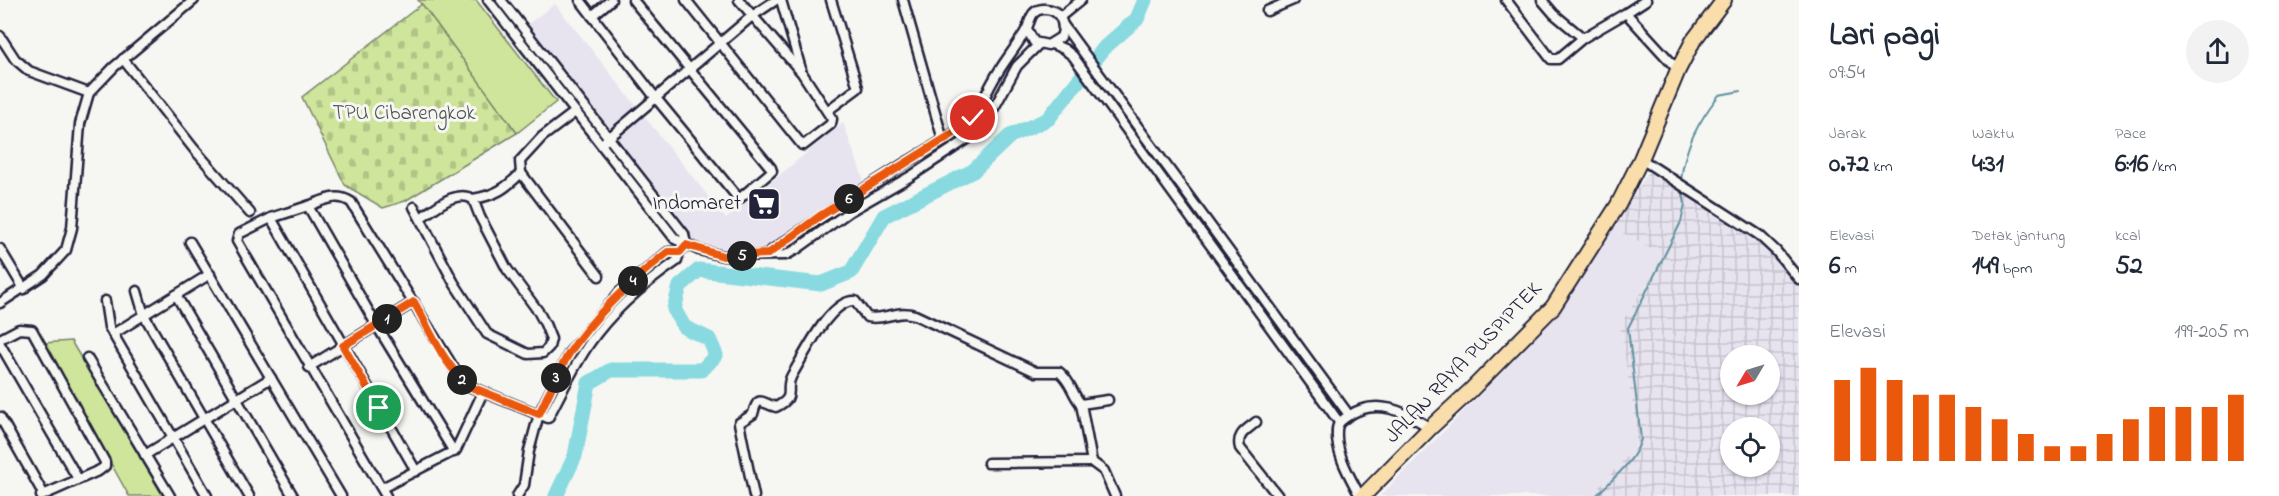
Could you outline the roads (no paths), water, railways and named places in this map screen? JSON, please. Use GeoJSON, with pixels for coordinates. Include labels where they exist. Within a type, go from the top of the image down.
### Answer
{"type":"FeatureCollection","features":[{"type":"Feature","properties":{"kind":"main road","name":"JALAN RAYA PUSPIPTEK"},"geometry":{"type":"LineString","coordinates":[[1362,496],[1552,307],[1618,205],[1641,159],[1677,70],[1697,35],[1724,0]]}},
{"type":"Feature","properties":{"kind":"street"},"geometry":{"type":"LineString","coordinates":[[488,0],[683,249]]}},
{"type":"Feature","properties":{"kind":"street"},"geometry":{"type":"LineString","coordinates":[[483,392],[460,446],[454,452],[416,471],[384,492],[237,241],[239,234],[271,218],[335,196],[351,202],[458,375],[471,387],[548,418],[590,344],[629,300],[677,261],[683,249],[684,234],[501,0]]}},
{"type":"Feature","properties":{"kind":"street"},"geometry":{"type":"LineString","coordinates":[[580,0],[655,98],[739,199],[772,170],[633,0]]}},
{"type":"Feature","properties":{"kind":"street"},"geometry":{"type":"LineString","coordinates":[[592,16],[611,0]]}},
{"type":"Feature","properties":{"kind":"street"},"geometry":{"type":"LineString","coordinates":[[686,0],[802,145],[832,123],[827,111],[802,74],[739,0]]}},
{"type":"Feature","properties":{"kind":"street"},"geometry":{"type":"LineString","coordinates":[[600,145],[752,16],[776,0]]}},
{"type":"Feature","properties":{"kind":"street"},"geometry":{"type":"LineString","coordinates":[[781,0],[802,74]]}},
{"type":"Feature","properties":{"kind":"street"},"geometry":{"type":"LineString","coordinates":[[827,111],[857,90],[858,86],[831,0]]}},
{"type":"Feature","properties":{"kind":"street"},"geometry":{"type":"LineString","coordinates":[[903,0],[942,140]]}},
{"type":"Feature","properties":{"kind":"street"},"geometry":{"type":"LineString","coordinates":[[1060,17],[1081,0]]}},
{"type":"Feature","properties":{"kind":"street"},"geometry":{"type":"LineString","coordinates":[[1267,11],[1293,0]]}},
{"type":"Feature","properties":{"kind":"street"},"geometry":{"type":"LineString","coordinates":[[1506,0],[1551,59],[1558,58],[1583,38],[1646,0]]}},
{"type":"Feature","properties":{"kind":"street"},"geometry":{"type":"LineString","coordinates":[[1542,0],[1554,14],[1583,38]]}},
{"type":"Feature","properties":{"kind":"street"},"geometry":{"type":"LineString","coordinates":[[0,303],[52,268],[66,250],[69,241],[80,124],[89,93],[123,59],[191,1]]}},
{"type":"Feature","properties":{"kind":"street"},"geometry":{"type":"LineString","coordinates":[[768,254],[820,216],[942,140],[973,118],[1005,60],[1027,29],[1030,18],[1039,10],[1051,10],[1060,17],[1064,26],[1349,415]]}},
{"type":"Feature","properties":{"kind":"street"},"geometry":{"type":"LineString","coordinates":[[1626,13],[1677,70]]}},
{"type":"Feature","properties":{"kind":"street"},"geometry":{"type":"LineString","coordinates":[[1052,44],[1061,37],[1064,26]]}},
{"type":"Feature","properties":{"kind":"street"},"geometry":{"type":"LineString","coordinates":[[1027,29],[1031,38],[1039,44],[1052,44],[1073,56],[1340,422]]}},
{"type":"Feature","properties":{"kind":"street"},"geometry":{"type":"LineString","coordinates":[[0,36],[15,58],[28,71],[89,93]]}},
{"type":"Feature","properties":{"kind":"street"},"geometry":{"type":"LineString","coordinates":[[517,496],[524,485],[529,451],[539,414],[570,352],[620,292],[668,252],[683,249],[723,256],[786,255],[850,211],[911,176],[972,136],[988,118],[1017,66],[1039,44]]}},
{"type":"Feature","properties":{"kind":"street"},"geometry":{"type":"LineString","coordinates":[[123,59],[194,149],[250,213]]}},
{"type":"Feature","properties":{"kind":"street"},"geometry":{"type":"LineString","coordinates":[[543,71],[551,65]]}},
{"type":"Feature","properties":{"kind":"street"},"geometry":{"type":"LineString","coordinates":[[575,112],[530,149],[520,161],[521,173],[599,276]]}},
{"type":"Feature","properties":{"kind":"street"},"geometry":{"type":"LineString","coordinates":[[1641,159],[1759,235],[1776,251],[1799,279]]}},
{"type":"Feature","properties":{"kind":"street"},"geometry":{"type":"LineString","coordinates":[[420,218],[454,197],[465,194],[473,198],[492,196],[508,186],[521,173]]}},
{"type":"Feature","properties":{"kind":"street"},"geometry":{"type":"LineString","coordinates":[[414,207],[454,283],[487,334],[528,354],[543,352],[549,347],[551,339],[545,324],[507,269],[480,217],[473,198]]}},
{"type":"Feature","properties":{"kind":"street"},"geometry":{"type":"LineString","coordinates":[[308,206],[377,326],[454,452]]}},
{"type":"Feature","properties":{"kind":"street"},"geometry":{"type":"LineString","coordinates":[[820,216],[829,226]]}},
{"type":"Feature","properties":{"kind":"street"},"geometry":{"type":"LineString","coordinates":[[271,218],[416,471]]}},
{"type":"Feature","properties":{"kind":"street"},"geometry":{"type":"LineString","coordinates":[[190,242],[341,496]]}},
{"type":"Feature","properties":{"kind":"street"},"geometry":{"type":"LineString","coordinates":[[0,249],[24,289]]}},
{"type":"Feature","properties":{"kind":"street"},"geometry":{"type":"LineString","coordinates":[[113,334],[210,274]]}},
{"type":"Feature","properties":{"kind":"street"},"geometry":{"type":"LineString","coordinates":[[137,291],[144,315],[249,496]]}},
{"type":"Feature","properties":{"kind":"street"},"geometry":{"type":"LineString","coordinates":[[620,292],[629,300]]}},
{"type":"Feature","properties":{"kind":"street"},"geometry":{"type":"LineString","coordinates":[[176,295],[293,496]]}},
{"type":"Feature","properties":{"kind":"street"},"geometry":{"type":"LineString","coordinates":[[105,301],[107,321],[113,334],[207,496]]}},
{"type":"Feature","properties":{"kind":"street"},"geometry":{"type":"LineString","coordinates":[[754,496],[739,423],[753,414],[754,405],[758,402],[776,407],[787,400],[790,395],[789,380],[824,323],[846,302],[855,301],[866,316],[872,318],[903,312],[915,315],[1036,372],[1059,372],[1069,381],[1073,393],[1082,404],[1092,462]]}},
{"type":"Feature","properties":{"kind":"street"},"geometry":{"type":"LineString","coordinates":[[309,367],[414,302]]}},
{"type":"Feature","properties":{"kind":"street"},"geometry":{"type":"LineString","coordinates":[[0,339],[19,329],[32,330],[105,459],[105,466],[43,495],[0,417]]}},
{"type":"Feature","properties":{"kind":"street"},"geometry":{"type":"LineString","coordinates":[[0,344],[78,479]]}},
{"type":"Feature","properties":{"kind":"street"},"geometry":{"type":"LineString","coordinates":[[87,358],[170,496]]}},
{"type":"Feature","properties":{"kind":"street"},"geometry":{"type":"LineString","coordinates":[[145,455],[271,378]]}},
{"type":"Feature","properties":{"kind":"street"},"geometry":{"type":"LineString","coordinates":[[1082,404],[1108,400]]}},
{"type":"Feature","properties":{"kind":"street"},"geometry":{"type":"LineString","coordinates":[[1362,496],[1342,459],[1337,430],[1340,422],[1362,408],[1375,406],[1411,416],[1430,428]]}},
{"type":"Feature","properties":{"kind":"street"},"geometry":{"type":"LineString","coordinates":[[1256,422],[1239,436],[1240,448],[1278,496]]}},
{"type":"Feature","properties":{"kind":"street"},"geometry":{"type":"LineString","coordinates":[[988,463],[1092,462],[1107,475],[1114,496]]}},
{"type":"Feature","properties":{"kind":"waterway"},"geometry":{"type":"LineString","coordinates":[[556,496],[575,456],[589,383],[611,370],[702,370],[716,355],[709,339],[684,327],[674,309],[680,286],[699,270],[821,284],[851,272],[884,216],[973,171],[1010,136],[1048,119],[1105,47],[1137,19],[1145,0]]}},
{"type":"Feature","properties":{"kind":"waterway"},"geometry":{"type":"LineString","coordinates":[[1681,180],[1689,145],[1705,115],[1719,95],[1741,91]]}},
{"type":"Feature","properties":{"kind":"waterway"},"geometry":{"type":"LineString","coordinates":[[1596,496],[1628,463],[1641,439],[1628,328],[1681,222],[1685,204],[1682,189]]}},
{"type":"Feature","properties":{"kind":"place","name":"Indomaret"},"geometry":{"type":"Point","coordinates":[764,204]}},
{"type":"Feature","properties":{"kind":"park label","name":"TPU Cibarengkok"},"geometry":{"type":"Point","coordinates":[404,114]}}]}
